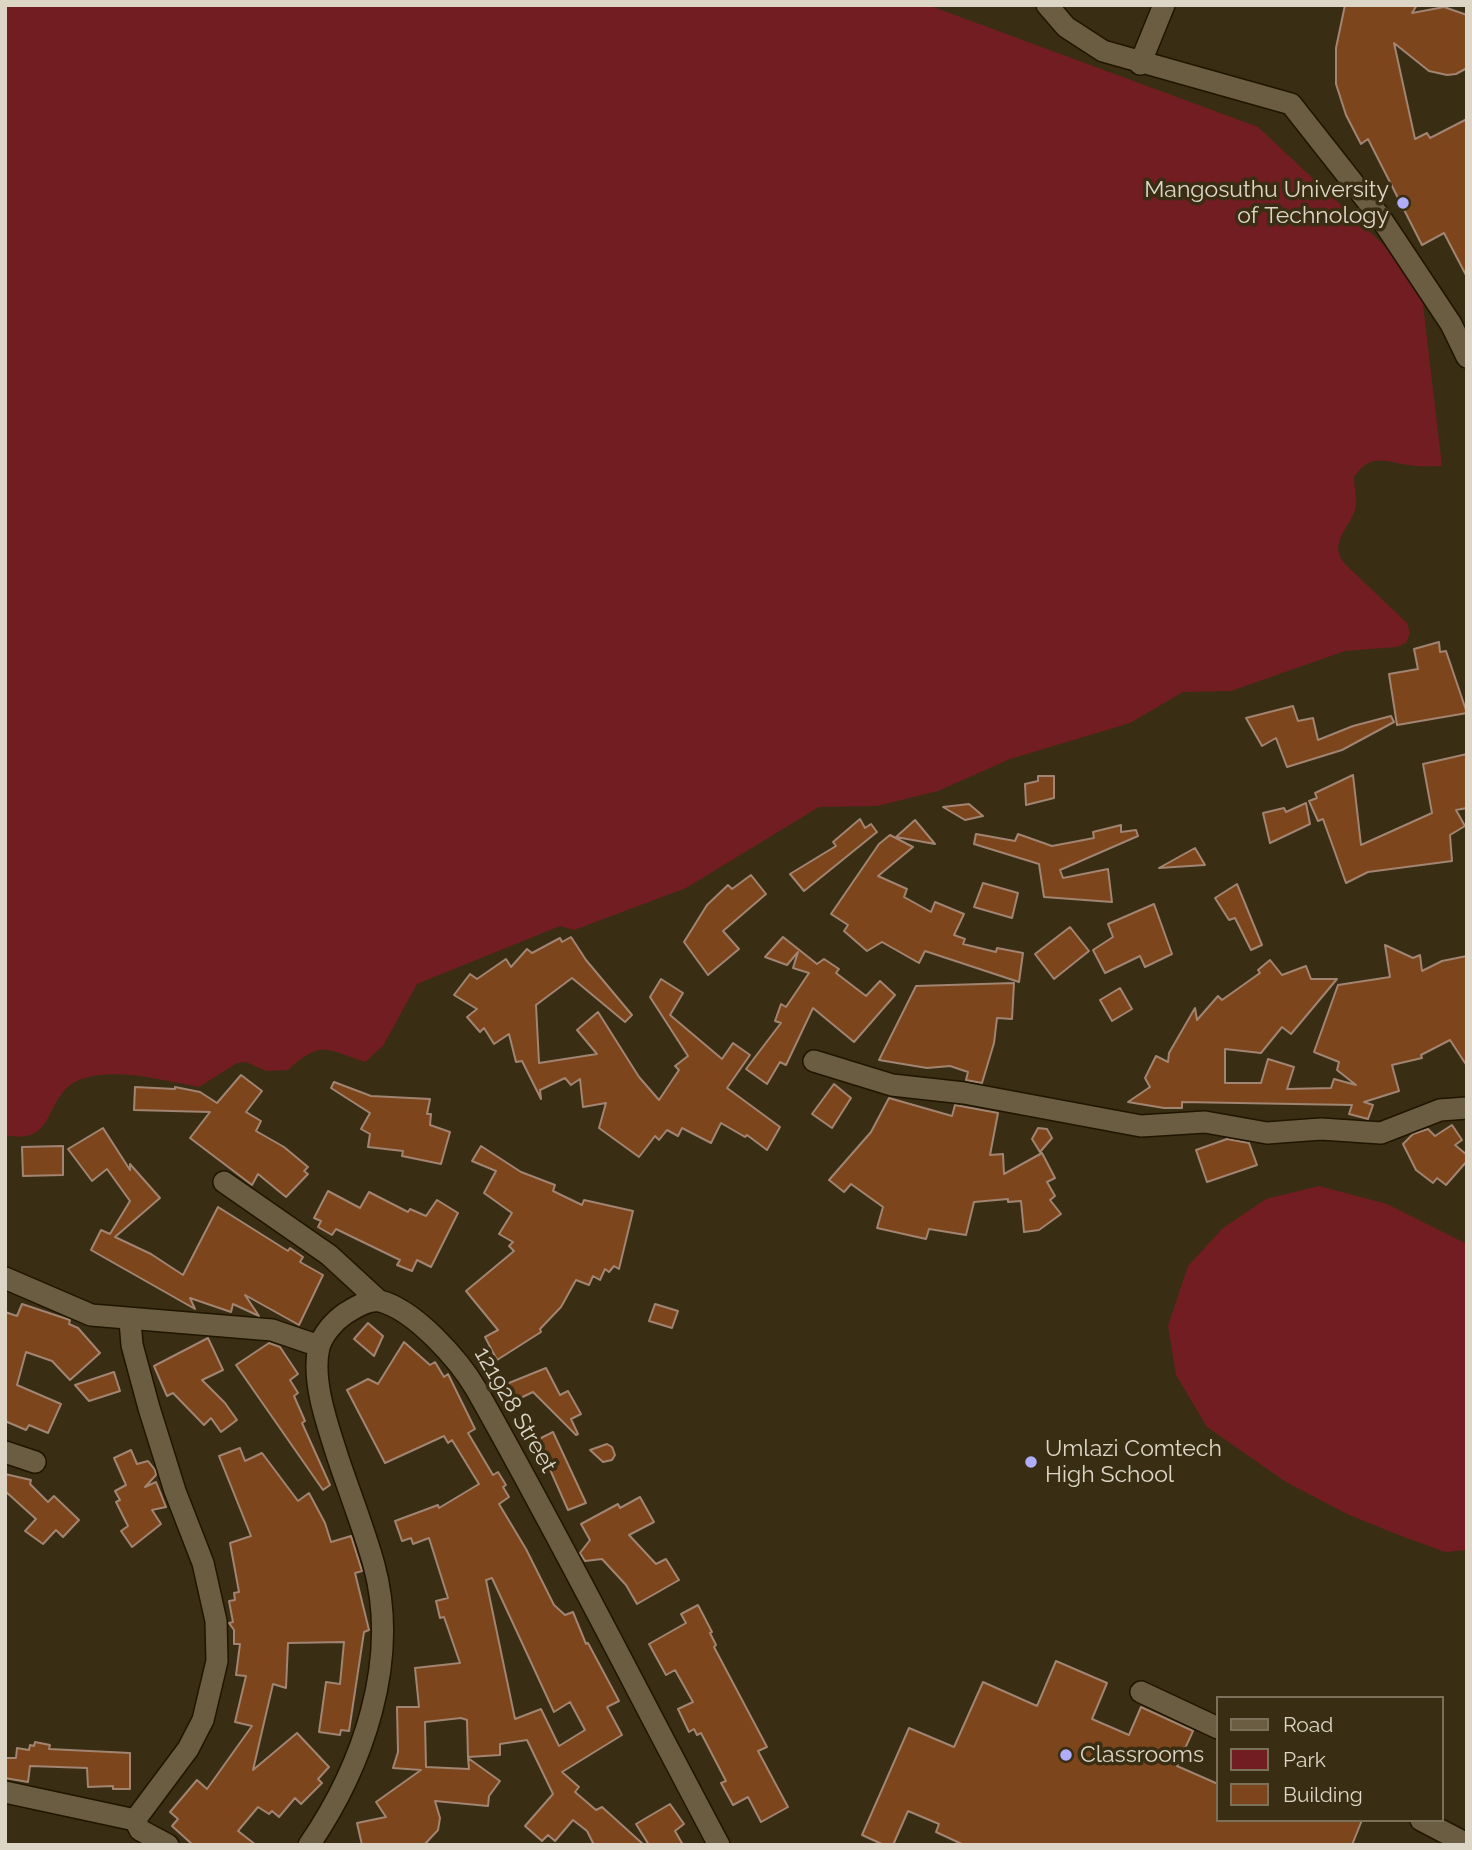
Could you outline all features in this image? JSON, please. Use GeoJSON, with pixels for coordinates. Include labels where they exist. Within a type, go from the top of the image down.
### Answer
{"type":"FeatureCollection","features":[{"type":"Feature","properties":{"kind":"street"},"geometry":{"type":"LineString","coordinates":[[1047,5],[1066,27],[1103,51],[1140,64],[1291,104],[1380,217],[1451,324],[1467,357]]}},
{"type":"Feature","properties":{"kind":"street"},"geometry":{"type":"LineString","coordinates":[[1140,64],[1164,5]]}},
{"type":"Feature","properties":{"kind":"street"},"geometry":{"type":"LineString","coordinates":[[814,1061],[892,1085],[964,1093],[1141,1126],[1205,1122],[1267,1133],[1321,1129],[1381,1133],[1440,1110],[1467,1108]]}},
{"type":"Feature","properties":{"kind":"street","name":"121928 Street"},"geometry":{"type":"LineString","coordinates":[[224,1182],[329,1255],[379,1301],[397,1309],[431,1334],[465,1370],[719,1845]]}},
{"type":"Feature","properties":{"kind":"street"},"geometry":{"type":"LineString","coordinates":[[5,1278],[90,1315],[130,1321],[272,1331],[320,1346]]}},
{"type":"Feature","properties":{"kind":"street"},"geometry":{"type":"LineString","coordinates":[[309,1845],[339,1797],[363,1742],[375,1696],[383,1632],[374,1566],[326,1419],[320,1379],[320,1346],[326,1333],[341,1316],[364,1303],[379,1301]]}},
{"type":"Feature","properties":{"kind":"street"},"geometry":{"type":"LineString","coordinates":[[130,1321],[132,1345],[149,1408],[175,1491],[204,1563],[216,1621],[217,1661],[203,1720],[188,1749],[135,1820]]}},
{"type":"Feature","properties":{"kind":"street"},"geometry":{"type":"LineString","coordinates":[[5,1452],[35,1462]]}},
{"type":"Feature","properties":{"kind":"street"},"geometry":{"type":"LineString","coordinates":[[1141,1692],[1216,1727]]}},
{"type":"Feature","properties":{"kind":"street"},"geometry":{"type":"LineString","coordinates":[[5,1792],[135,1820]]}},
{"type":"Feature","properties":{"kind":"street"},"geometry":{"type":"LineString","coordinates":[[135,1820],[140,1830],[168,1845]]}},
{"type":"Feature","properties":{"kind":"street"},"geometry":{"type":"LineString","coordinates":[[1425,1822],[1467,1844]]}},
{"type":"Feature","properties":{"kind":"green space"},"geometry":{"type":"Polygon","coordinates":[[[5,5],[928,5],[1258,127],[1420,279],[1442,466],[1416,466],[1378,460],[1366,464],[1354,477],[1355,510],[1341,537],[1338,550],[1345,564],[1407,623],[1410,633],[1406,643],[1397,647],[1345,651],[1231,691],[1183,692],[1130,723],[1010,759],[938,791],[877,806],[819,807],[686,888],[574,930],[560,926],[417,984],[383,1046],[365,1062],[332,1051],[316,1051],[288,1070],[266,1071],[246,1062],[237,1063],[199,1087],[128,1075],[99,1075],[71,1084],[35,1133],[23,1136],[5,1135],[5,5]]]}},
{"type":"Feature","properties":{"kind":"green space"},"geometry":{"type":"Polygon","coordinates":[[[1319,1186],[1387,1204],[1467,1244],[1467,1550],[1445,1552],[1396,1534],[1347,1514],[1286,1482],[1207,1427],[1176,1375],[1168,1326],[1188,1266],[1223,1228],[1266,1199],[1319,1186]]]}},
{"type":"Feature","properties":{"kind":"building"},"geometry":{"type":"Polygon","coordinates":[[[1345,5],[1417,5],[1412,13],[1444,7],[1467,15],[1467,68],[1456,74],[1429,71],[1394,43],[1415,139],[1427,133],[1430,138],[1467,119],[1467,277],[1444,233],[1422,245],[1368,139],[1361,144],[1346,115],[1336,84],[1336,48],[1345,5]]]}},
{"type":"Feature","properties":{"kind":"building"},"geometry":{"type":"Polygon","coordinates":[[[1439,642],[1440,652],[1446,651],[1467,713],[1397,725],[1389,674],[1418,669],[1414,649],[1439,642]]]}},
{"type":"Feature","properties":{"kind":"building"},"geometry":{"type":"Polygon","coordinates":[[[1293,706],[1298,721],[1313,718],[1318,740],[1353,726],[1391,716],[1394,722],[1342,750],[1287,767],[1276,738],[1262,746],[1246,718],[1293,706]]]}},
{"type":"Feature","properties":{"kind":"building"},"geometry":{"type":"Polygon","coordinates":[[[1467,754],[1467,808],[1456,810],[1465,826],[1450,835],[1452,861],[1368,872],[1346,883],[1323,819],[1318,821],[1309,801],[1317,798],[1315,793],[1353,775],[1361,845],[1432,813],[1423,764],[1467,754]]]}},
{"type":"Feature","properties":{"kind":"building"},"geometry":{"type":"Polygon","coordinates":[[[1038,776],[1054,776],[1054,798],[1026,805],[1025,784],[1038,781],[1038,776]]]}},
{"type":"Feature","properties":{"kind":"building"},"geometry":{"type":"Polygon","coordinates":[[[1306,803],[1310,824],[1270,843],[1263,813],[1284,808],[1286,812],[1306,803]]]}},
{"type":"Feature","properties":{"kind":"building"},"geometry":{"type":"Polygon","coordinates":[[[969,804],[983,816],[965,820],[943,807],[969,804]]]}},
{"type":"Feature","properties":{"kind":"building"},"geometry":{"type":"Polygon","coordinates":[[[860,819],[865,828],[871,824],[877,832],[804,891],[790,874],[836,846],[833,842],[860,819]]]}},
{"type":"Feature","properties":{"kind":"building"},"geometry":{"type":"Polygon","coordinates":[[[915,820],[935,844],[896,837],[915,820]]]}},
{"type":"Feature","properties":{"kind":"building"},"geometry":{"type":"Polygon","coordinates":[[[1121,825],[1121,832],[1136,830],[1138,836],[1060,870],[1063,878],[1108,869],[1112,902],[1044,897],[1039,864],[974,844],[976,834],[1015,841],[1018,834],[1052,846],[1094,838],[1093,832],[1121,825]]]}},
{"type":"Feature","properties":{"kind":"building"},"geometry":{"type":"Polygon","coordinates":[[[890,835],[913,847],[878,876],[907,889],[904,897],[931,912],[935,902],[964,914],[954,935],[965,939],[963,944],[996,952],[997,948],[1023,953],[1019,982],[925,951],[919,963],[882,942],[867,951],[844,931],[848,925],[831,914],[879,844],[890,835]]]}},
{"type":"Feature","properties":{"kind":"building"},"geometry":{"type":"Polygon","coordinates":[[[1195,848],[1205,865],[1159,868],[1195,848]]]}},
{"type":"Feature","properties":{"kind":"building"},"geometry":{"type":"Polygon","coordinates":[[[751,875],[766,894],[723,931],[739,949],[708,975],[684,942],[707,905],[728,885],[732,889],[751,875]]]}},
{"type":"Feature","properties":{"kind":"building"},"geometry":{"type":"Polygon","coordinates":[[[983,883],[1018,893],[1012,918],[974,907],[983,883]]]}},
{"type":"Feature","properties":{"kind":"building"},"geometry":{"type":"Polygon","coordinates":[[[1237,884],[1262,945],[1251,950],[1235,918],[1229,920],[1215,898],[1237,884]]]}},
{"type":"Feature","properties":{"kind":"building"},"geometry":{"type":"Polygon","coordinates":[[[1154,904],[1172,954],[1145,967],[1140,956],[1105,973],[1093,950],[1113,937],[1108,924],[1154,904]]]}},
{"type":"Feature","properties":{"kind":"building"},"geometry":{"type":"Polygon","coordinates":[[[1070,927],[1089,951],[1054,979],[1035,954],[1070,927]]]}},
{"type":"Feature","properties":{"kind":"building"},"geometry":{"type":"Polygon","coordinates":[[[571,937],[586,960],[632,1015],[625,1022],[572,978],[536,1005],[539,1063],[597,1054],[577,1030],[598,1012],[639,1077],[659,1100],[679,1070],[675,1066],[688,1056],[650,997],[661,979],[683,993],[670,1015],[722,1059],[733,1043],[750,1055],[727,1088],[780,1127],[767,1150],[747,1135],[745,1137],[721,1123],[711,1143],[682,1128],[678,1136],[667,1130],[659,1140],[655,1136],[639,1157],[599,1128],[606,1103],[583,1107],[580,1079],[571,1085],[565,1078],[540,1090],[541,1099],[522,1061],[516,1062],[509,1034],[494,1044],[484,1028],[480,1032],[467,1017],[477,1009],[454,995],[470,974],[477,979],[506,959],[511,967],[527,949],[532,953],[560,938],[562,942],[571,937]]]}},
{"type":"Feature","properties":{"kind":"building"},"geometry":{"type":"Polygon","coordinates":[[[783,937],[817,964],[824,959],[839,969],[836,973],[866,996],[880,981],[895,995],[854,1042],[813,1008],[786,1065],[780,1062],[767,1084],[746,1069],[781,1023],[775,1021],[781,1004],[786,1007],[809,973],[793,968],[798,952],[787,965],[765,957],[783,937]]]}},
{"type":"Feature","properties":{"kind":"building"},"geometry":{"type":"Polygon","coordinates":[[[1385,945],[1413,958],[1420,955],[1422,971],[1442,961],[1467,956],[1467,1066],[1450,1040],[1421,1055],[1422,1058],[1392,1065],[1399,1091],[1364,1102],[1373,1105],[1368,1119],[1349,1114],[1352,1105],[1182,1102],[1182,1108],[1164,1108],[1128,1102],[1150,1087],[1145,1078],[1156,1056],[1168,1062],[1169,1053],[1195,1008],[1197,1020],[1218,996],[1222,1000],[1260,973],[1258,970],[1270,960],[1282,975],[1306,966],[1311,979],[1337,979],[1291,1034],[1282,1027],[1261,1053],[1225,1049],[1225,1083],[1261,1083],[1268,1059],[1294,1067],[1287,1089],[1331,1088],[1334,1079],[1356,1085],[1337,1070],[1339,1062],[1314,1052],[1338,985],[1390,977],[1385,945]]]}},
{"type":"Feature","properties":{"kind":"building"},"geometry":{"type":"Polygon","coordinates":[[[1014,983],[1012,1019],[997,1018],[994,1043],[982,1083],[966,1080],[968,1072],[950,1066],[927,1068],[879,1060],[916,986],[1014,983]]]}},
{"type":"Feature","properties":{"kind":"building"},"geometry":{"type":"Polygon","coordinates":[[[1120,988],[1132,1009],[1112,1021],[1100,1000],[1120,988]]]}},
{"type":"Feature","properties":{"kind":"building"},"geometry":{"type":"Polygon","coordinates":[[[241,1075],[262,1091],[246,1112],[261,1121],[256,1131],[284,1147],[308,1167],[304,1171],[308,1174],[286,1197],[258,1174],[252,1185],[190,1138],[210,1112],[134,1110],[135,1087],[175,1087],[200,1092],[217,1103],[241,1075]]]}},
{"type":"Feature","properties":{"kind":"building"},"geometry":{"type":"Polygon","coordinates":[[[334,1082],[371,1096],[430,1099],[427,1114],[431,1114],[430,1125],[450,1132],[441,1164],[402,1156],[403,1151],[368,1147],[370,1134],[361,1129],[370,1113],[331,1088],[334,1082]]]}},
{"type":"Feature","properties":{"kind":"building"},"geometry":{"type":"Polygon","coordinates":[[[834,1084],[851,1098],[832,1128],[812,1114],[834,1084]]]}},
{"type":"Feature","properties":{"kind":"building"},"geometry":{"type":"Polygon","coordinates":[[[889,1098],[952,1116],[955,1105],[998,1113],[990,1155],[1003,1154],[1004,1174],[1042,1153],[1055,1178],[1047,1182],[1055,1196],[1050,1200],[1061,1214],[1039,1230],[1024,1232],[1021,1201],[1008,1202],[1008,1199],[974,1202],[966,1235],[929,1229],[926,1239],[877,1228],[883,1207],[851,1184],[844,1192],[829,1180],[871,1132],[889,1098]]]}},
{"type":"Feature","properties":{"kind":"building"},"geometry":{"type":"Polygon","coordinates":[[[1452,1125],[1462,1140],[1455,1145],[1467,1155],[1467,1161],[1446,1185],[1437,1178],[1433,1183],[1416,1170],[1403,1144],[1413,1134],[1428,1129],[1435,1136],[1452,1125]]]}},
{"type":"Feature","properties":{"kind":"building"},"geometry":{"type":"Polygon","coordinates":[[[103,1128],[130,1170],[130,1164],[160,1198],[115,1237],[151,1254],[183,1275],[218,1207],[288,1251],[290,1248],[303,1257],[300,1262],[323,1275],[299,1325],[245,1295],[259,1316],[233,1304],[231,1312],[190,1298],[195,1309],[91,1250],[101,1230],[110,1234],[130,1201],[107,1169],[92,1181],[68,1149],[103,1128]]]}},
{"type":"Feature","properties":{"kind":"building"},"geometry":{"type":"Polygon","coordinates":[[[1038,1128],[1047,1129],[1052,1138],[1040,1152],[1032,1139],[1038,1128]]]}},
{"type":"Feature","properties":{"kind":"building"},"geometry":{"type":"Polygon","coordinates":[[[1227,1139],[1249,1143],[1257,1165],[1207,1182],[1196,1150],[1227,1139]]]}},
{"type":"Feature","properties":{"kind":"building"},"geometry":{"type":"Polygon","coordinates":[[[63,1146],[63,1175],[23,1176],[22,1147],[63,1146]]]}},
{"type":"Feature","properties":{"kind":"building"},"geometry":{"type":"Polygon","coordinates":[[[481,1146],[521,1172],[555,1185],[553,1191],[582,1205],[584,1200],[633,1211],[619,1269],[614,1266],[609,1272],[605,1269],[600,1280],[593,1276],[589,1285],[576,1280],[561,1307],[540,1329],[541,1332],[497,1360],[485,1337],[498,1330],[466,1291],[514,1251],[509,1246],[513,1242],[499,1234],[512,1213],[484,1193],[496,1171],[472,1161],[481,1146]]]}},
{"type":"Feature","properties":{"kind":"building"},"geometry":{"type":"Polygon","coordinates":[[[328,1191],[360,1208],[369,1192],[408,1212],[410,1209],[426,1216],[437,1200],[458,1213],[431,1267],[417,1260],[412,1271],[397,1265],[400,1260],[336,1229],[332,1235],[318,1227],[321,1221],[314,1218],[328,1191]]]}},
{"type":"Feature","properties":{"kind":"building"},"geometry":{"type":"Polygon","coordinates":[[[22,1304],[70,1320],[69,1324],[78,1328],[100,1353],[70,1380],[52,1361],[26,1352],[17,1385],[61,1404],[48,1433],[29,1425],[26,1430],[5,1421],[5,1312],[17,1316],[22,1304]]]}},
{"type":"Feature","properties":{"kind":"building"},"geometry":{"type":"Polygon","coordinates":[[[655,1304],[678,1311],[672,1328],[649,1321],[655,1304]]]}},
{"type":"Feature","properties":{"kind":"building"},"geometry":{"type":"Polygon","coordinates":[[[368,1323],[383,1336],[374,1356],[354,1339],[368,1323]]]}},
{"type":"Feature","properties":{"kind":"building"},"geometry":{"type":"Polygon","coordinates":[[[208,1338],[223,1370],[202,1380],[225,1403],[237,1420],[221,1432],[211,1418],[204,1425],[173,1393],[167,1396],[154,1366],[208,1338]]]}},
{"type":"Feature","properties":{"kind":"building"},"geometry":{"type":"Polygon","coordinates":[[[404,1342],[430,1365],[435,1362],[444,1377],[448,1374],[475,1429],[468,1433],[493,1475],[498,1472],[506,1485],[503,1487],[509,1497],[499,1504],[526,1549],[554,1605],[565,1615],[573,1612],[586,1644],[588,1643],[619,1701],[607,1707],[622,1735],[562,1772],[579,1787],[575,1792],[596,1810],[602,1807],[644,1845],[594,1845],[587,1831],[573,1820],[555,1841],[548,1835],[542,1841],[525,1826],[553,1794],[527,1740],[500,1744],[500,1755],[468,1757],[467,1720],[461,1718],[425,1722],[426,1767],[469,1769],[468,1758],[500,1781],[489,1796],[488,1806],[435,1801],[440,1818],[438,1830],[424,1845],[362,1845],[357,1823],[386,1817],[376,1802],[421,1770],[393,1768],[398,1752],[397,1707],[419,1707],[415,1668],[460,1663],[444,1617],[440,1618],[436,1601],[448,1598],[429,1538],[413,1544],[411,1538],[402,1541],[395,1521],[438,1505],[439,1508],[479,1484],[452,1440],[448,1443],[444,1436],[385,1463],[347,1390],[368,1379],[378,1384],[404,1342]],[[492,1578],[486,1580],[515,1719],[541,1709],[559,1746],[585,1730],[570,1702],[554,1712],[492,1578]]]}},
{"type":"Feature","properties":{"kind":"building"},"geometry":{"type":"Polygon","coordinates":[[[269,1343],[280,1347],[298,1374],[290,1380],[298,1393],[294,1396],[305,1421],[302,1423],[330,1485],[323,1490],[236,1365],[269,1343]]]}},
{"type":"Feature","properties":{"kind":"building"},"geometry":{"type":"Polygon","coordinates":[[[546,1368],[560,1395],[568,1391],[581,1414],[571,1419],[578,1434],[576,1435],[533,1392],[512,1402],[504,1385],[546,1368]]]}},
{"type":"Feature","properties":{"kind":"building"},"geometry":{"type":"Polygon","coordinates":[[[114,1372],[120,1391],[89,1401],[75,1385],[114,1372]]]}},
{"type":"Feature","properties":{"kind":"building"},"geometry":{"type":"Polygon","coordinates":[[[553,1432],[586,1503],[568,1510],[537,1440],[553,1432]]]}},
{"type":"Feature","properties":{"kind":"building"},"geometry":{"type":"Polygon","coordinates":[[[607,1444],[612,1447],[615,1455],[612,1460],[603,1462],[590,1450],[607,1444]]]}},
{"type":"Feature","properties":{"kind":"building"},"geometry":{"type":"Polygon","coordinates":[[[240,1448],[245,1461],[262,1453],[298,1501],[309,1493],[325,1523],[331,1542],[351,1536],[362,1571],[355,1573],[369,1630],[364,1632],[349,1731],[341,1730],[340,1735],[319,1732],[326,1682],[340,1684],[344,1642],[288,1643],[286,1688],[273,1684],[253,1770],[297,1733],[329,1767],[318,1779],[322,1783],[301,1804],[295,1798],[279,1817],[272,1811],[269,1814],[258,1807],[238,1831],[256,1845],[193,1845],[172,1826],[178,1819],[170,1812],[197,1780],[207,1789],[252,1726],[235,1722],[246,1676],[236,1675],[240,1644],[234,1644],[234,1630],[229,1623],[233,1622],[229,1601],[235,1600],[234,1593],[239,1592],[230,1543],[251,1536],[219,1456],[240,1448]]]}},
{"type":"Feature","properties":{"kind":"building"},"geometry":{"type":"Polygon","coordinates":[[[131,1450],[137,1464],[148,1461],[155,1470],[156,1475],[145,1487],[156,1482],[166,1507],[152,1510],[161,1524],[132,1547],[121,1531],[128,1526],[116,1502],[120,1500],[115,1491],[126,1485],[114,1458],[131,1450]]]}},
{"type":"Feature","properties":{"kind":"building"},"geometry":{"type":"Polygon","coordinates":[[[5,1474],[31,1480],[30,1484],[48,1502],[54,1496],[79,1520],[63,1537],[56,1530],[43,1544],[25,1531],[36,1519],[5,1491],[5,1474]]]}},
{"type":"Feature","properties":{"kind":"building"},"geometry":{"type":"Polygon","coordinates":[[[640,1497],[654,1522],[629,1535],[656,1564],[666,1559],[679,1580],[637,1604],[626,1585],[602,1559],[585,1561],[580,1553],[590,1540],[581,1524],[618,1504],[620,1508],[640,1497]]]}},
{"type":"Feature","properties":{"kind":"building"},"geometry":{"type":"Polygon","coordinates":[[[698,1605],[712,1632],[710,1633],[716,1645],[714,1647],[767,1747],[758,1751],[788,1807],[761,1822],[748,1797],[733,1805],[721,1783],[726,1781],[701,1733],[697,1735],[694,1729],[689,1732],[678,1709],[693,1702],[675,1670],[666,1675],[649,1644],[686,1623],[681,1614],[698,1605]]]}},
{"type":"Feature","properties":{"kind":"building","name":"Classrooms"},"geometry":{"type":"Polygon","coordinates":[[[1056,1661],[1107,1683],[1092,1719],[1129,1735],[1141,1707],[1193,1731],[1177,1766],[1216,1783],[1216,1822],[1361,1822],[1352,1845],[964,1845],[936,1832],[939,1824],[908,1811],[893,1845],[884,1845],[862,1835],[909,1728],[954,1747],[983,1682],[1037,1706],[1056,1661]]]}},
{"type":"Feature","properties":{"kind":"building"},"geometry":{"type":"Polygon","coordinates":[[[35,1742],[50,1745],[49,1749],[130,1753],[130,1789],[113,1789],[113,1786],[88,1787],[87,1768],[30,1766],[28,1782],[5,1778],[5,1758],[16,1758],[17,1748],[29,1750],[30,1745],[34,1746],[35,1742]]]}},
{"type":"Feature","properties":{"kind":"building"},"geometry":{"type":"Polygon","coordinates":[[[670,1804],[684,1824],[675,1831],[683,1845],[649,1845],[636,1824],[670,1804]]]}},
{"type":"Feature","properties":{"kind":"place","name":"Mangosuthu University of Technology"},"geometry":{"type":"Point","coordinates":[1403,203]}},
{"type":"Feature","properties":{"kind":"place","name":"Umlazi Comtech High School"},"geometry":{"type":"Point","coordinates":[1031,1462]}},
{"type":"Feature","properties":{"kind":"place","name":"Classrooms"},"geometry":{"type":"Point","coordinates":[1066,1755]}}]}
